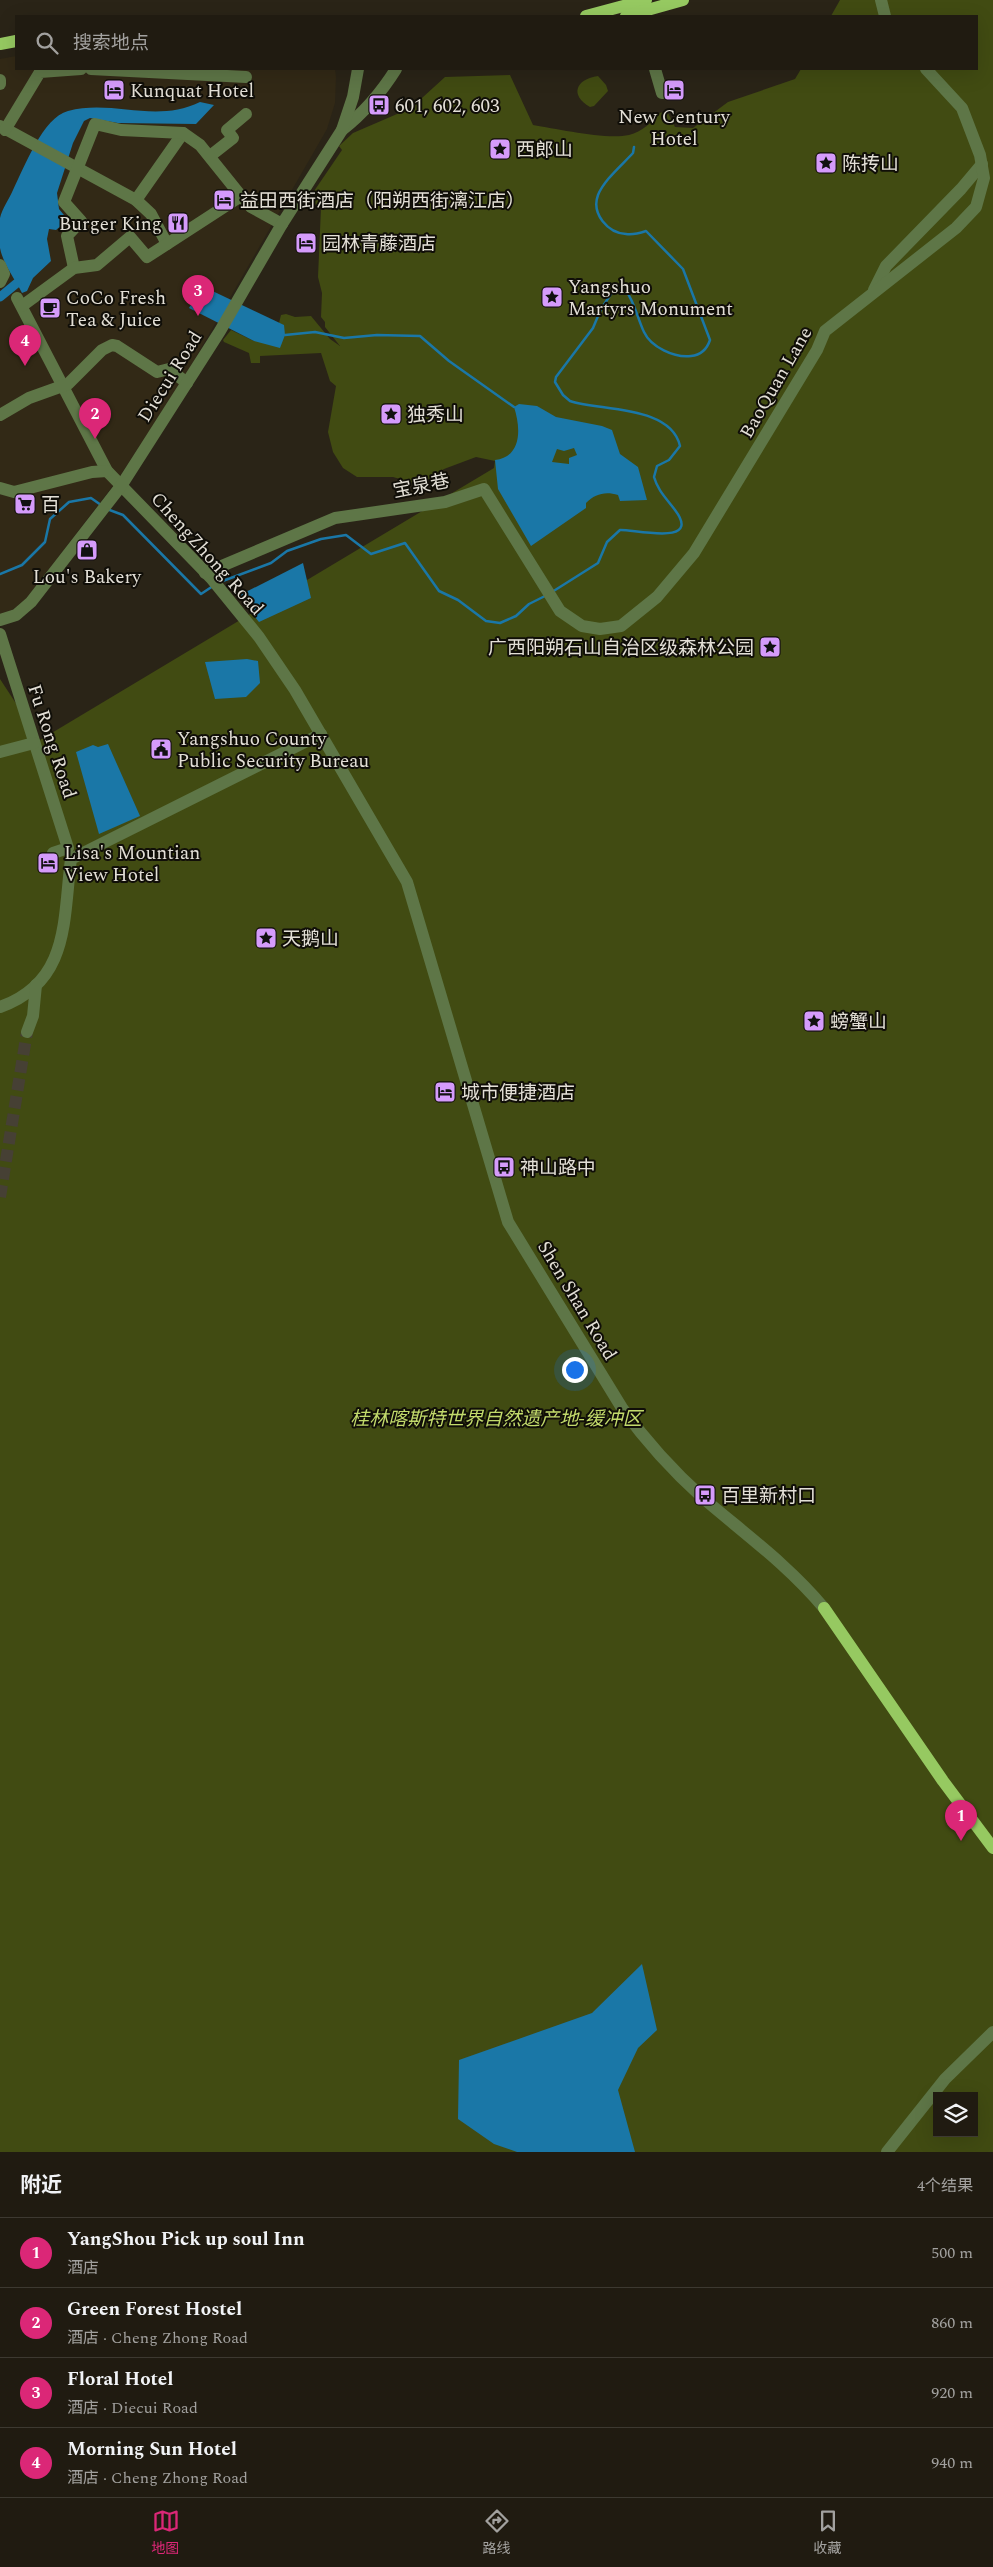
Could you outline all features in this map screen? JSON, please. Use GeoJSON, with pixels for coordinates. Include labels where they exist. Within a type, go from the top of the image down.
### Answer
{"type":"FeatureCollection","features":[{"type":"Feature","properties":{"kind":"main road"},"geometry":{"type":"LineString","coordinates":[[590,15],[646,0]]}},
{"type":"Feature","properties":{"kind":"main road"},"geometry":{"type":"LineString","coordinates":[[635,15],[683,0]]}},
{"type":"Feature","properties":{"kind":"main road"},"geometry":{"type":"LineString","coordinates":[[0,44],[15,41]]}},
{"type":"Feature","properties":{"kind":"main road"},"geometry":{"type":"LineString","coordinates":[[0,51],[15,49]]}},
{"type":"Feature","properties":{"kind":"main road"},"geometry":{"type":"LineString","coordinates":[[824,1608],[903,1725],[993,1848]]}},
{"type":"Feature","properties":{"kind":"street"},"geometry":{"type":"LineString","coordinates":[[881,0],[885,15]]}},
{"type":"Feature","properties":{"kind":"street"},"geometry":{"type":"LineString","coordinates":[[67,70],[40,72],[3,128],[136,200],[151,214],[167,244]]}},
{"type":"Feature","properties":{"kind":"street"},"geometry":{"type":"LineString","coordinates":[[110,70],[246,77]]}},
{"type":"Feature","properties":{"kind":"street"},"geometry":{"type":"LineString","coordinates":[[342,130],[353,97],[358,70]]}},
{"type":"Feature","properties":{"kind":"street"},"geometry":{"type":"LineString","coordinates":[[342,130],[361,115],[374,101],[395,70]]}},
{"type":"Feature","properties":{"kind":"street"},"geometry":{"type":"LineString","coordinates":[[655,70],[662,93]]}},
{"type":"Feature","properties":{"kind":"street","name":"BaoQuan Lane"},"geometry":{"type":"LineString","coordinates":[[582,626],[600,629],[621,626],[657,597],[680,572],[738,482],[817,350],[826,331],[956,228],[976,207],[984,178],[982,164],[962,108],[927,70]]}},
{"type":"Feature","properties":{"kind":"street"},"geometry":{"type":"LineString","coordinates":[[210,156],[233,138],[227,130],[246,114]]}},
{"type":"Feature","properties":{"kind":"street"},"geometry":{"type":"LineString","coordinates":[[240,196],[147,257],[130,237],[97,264],[74,268],[68,236],[80,221],[64,202],[74,168],[95,124],[122,130],[183,133],[200,145],[210,156],[240,196],[252,207],[282,224]]}},
{"type":"Feature","properties":{"kind":"street","name":"Diecui Road"},"geometry":{"type":"LineString","coordinates":[[0,620],[16,615],[31,602],[120,486],[188,383],[282,224],[342,130]]}},
{"type":"Feature","properties":{"kind":"street"},"geometry":{"type":"LineString","coordinates":[[136,200],[183,133]]}},
{"type":"Feature","properties":{"kind":"street"},"geometry":{"type":"LineString","coordinates":[[872,293],[886,266],[961,189],[982,164]]}},
{"type":"Feature","properties":{"kind":"street","name":"ChengZhong Road"},"geometry":{"type":"LineString","coordinates":[[74,268],[20,302],[62,385],[107,470],[120,486],[208,575],[259,637],[322,734],[406,882],[423,937]]}},
{"type":"Feature","properties":{"kind":"street"},"geometry":{"type":"LineString","coordinates":[[0,415],[29,398],[73,380],[102,350],[112,345],[117,346],[158,372],[168,369],[188,383]]}},
{"type":"Feature","properties":{"kind":"street"},"geometry":{"type":"LineString","coordinates":[[0,488],[14,492],[92,472],[107,470]]}},
{"type":"Feature","properties":{"kind":"street","name":"宝泉巷"},"geometry":{"type":"LineString","coordinates":[[208,575],[335,518],[445,502],[484,489],[560,611],[582,626]]}},
{"type":"Feature","properties":{"kind":"street"},"geometry":{"type":"LineString","coordinates":[[0,634],[70,854],[62,940],[53,963],[36,984],[16,1001],[0,1007]]}},
{"type":"Feature","properties":{"kind":"street","name":"Fu Rong Road"},"geometry":{"type":"LineString","coordinates":[[0,634],[70,854]]}},
{"type":"Feature","properties":{"kind":"street"},"geometry":{"type":"LineString","coordinates":[[53,853],[70,854],[322,734]]}},
{"type":"Feature","properties":{"kind":"street"},"geometry":{"type":"LineString","coordinates":[[0,752],[34,743]]}},
{"type":"Feature","properties":{"kind":"street","name":"Shen Shan Road"},"geometry":{"type":"LineString","coordinates":[[423,937],[508,1222],[634,1426],[703,1498],[798,1578],[824,1608]]}},
{"type":"Feature","properties":{"kind":"street"},"geometry":{"type":"LineString","coordinates":[[27,1032],[33,1016],[36,984]]}},
{"type":"Feature","properties":{"kind":"street"},"geometry":{"type":"LineString","coordinates":[[887,2152],[945,2079],[993,2032]]}},
{"type":"Feature","properties":{"kind":"shaded area"},"geometry":{"type":"Polygon","coordinates":[[[15,56],[15,70],[335,70],[336,77],[335,103],[327,129],[185,376],[169,366],[159,369],[117,343],[102,347],[69,380],[63,382],[19,296],[15,298],[58,388],[68,387],[104,353],[113,348],[156,374],[168,371],[182,381],[118,479],[25,600],[12,610],[0,614],[0,59],[15,56]]]}},
{"type":"Feature","properties":{"kind":"green space","name":"桂林喀斯特世界自然遗产地-缓冲区"},"geometry":{"type":"Polygon","coordinates":[[[840,0],[993,0],[993,2152],[0,2152],[0,679],[40,740],[494,468],[495,461],[476,457],[444,469],[426,481],[414,483],[393,477],[357,477],[343,468],[333,452],[328,432],[336,386],[330,381],[321,353],[260,356],[260,363],[251,363],[249,353],[223,340],[231,330],[254,341],[284,326],[279,323],[281,315],[286,314],[295,317],[311,316],[330,339],[340,346],[325,327],[325,322],[321,317],[322,293],[318,277],[321,208],[308,200],[342,150],[339,146],[353,133],[411,108],[445,77],[510,75],[533,125],[608,136],[629,135],[638,132],[660,113],[667,111],[675,127],[693,128],[728,102],[795,79],[800,70],[978,70],[978,15],[832,15],[840,0]]]}},
{"type":"Feature","properties":{"kind":"green space"},"geometry":{"type":"Polygon","coordinates":[[[598,76],[606,85],[608,91],[594,106],[590,107],[579,98],[578,88],[585,80],[598,76]]]}},
{"type":"Feature","properties":{"kind":"water"},"geometry":{"type":"Polygon","coordinates":[[[200,102],[214,105],[196,124],[118,123],[90,118],[84,121],[73,143],[57,193],[59,209],[68,220],[56,230],[49,229],[47,239],[51,261],[33,278],[27,291],[22,293],[6,266],[0,248],[0,218],[35,144],[50,123],[59,115],[68,111],[85,108],[167,111],[200,102]]]}},
{"type":"Feature","properties":{"kind":"water"},"geometry":{"type":"Polygon","coordinates":[[[202,286],[284,325],[285,335],[280,348],[254,341],[189,308],[202,286]]]}},
{"type":"Feature","properties":{"kind":"water"},"geometry":{"type":"Polygon","coordinates":[[[519,404],[537,406],[556,417],[602,426],[612,430],[620,454],[638,467],[647,500],[620,501],[618,495],[605,493],[597,495],[586,503],[586,508],[531,546],[498,489],[495,460],[504,458],[510,453],[515,447],[517,440],[518,424],[514,407],[519,404]],[[574,448],[564,451],[557,449],[552,462],[569,464],[569,458],[577,455],[574,448]]]}},
{"type":"Feature","properties":{"kind":"water"},"geometry":{"type":"Polygon","coordinates":[[[303,563],[311,598],[259,622],[238,596],[303,563]]]}},
{"type":"Feature","properties":{"kind":"water"},"geometry":{"type":"Polygon","coordinates":[[[247,659],[258,661],[260,683],[246,697],[215,699],[205,662],[247,659]]]}},
{"type":"Feature","properties":{"kind":"water"},"geometry":{"type":"Polygon","coordinates":[[[108,744],[140,816],[99,834],[76,752],[93,745],[98,747],[108,744]]]}},
{"type":"Feature","properties":{"kind":"water"},"geometry":{"type":"Polygon","coordinates":[[[642,1964],[657,2030],[638,2048],[618,2090],[635,2152],[517,2152],[494,2144],[458,2119],[459,2060],[592,2013],[642,1964]]]}},
{"type":"Feature","properties":{"kind":"waterway"},"geometry":{"type":"LineString","coordinates":[[552,592],[598,563],[607,542],[620,530],[663,534],[680,529],[681,521],[660,491],[654,477],[657,466],[669,460],[680,446],[674,433],[663,423],[649,416],[570,401],[563,395],[555,382],[556,377],[593,328],[601,309],[615,288],[625,289],[644,332],[657,347],[677,355],[695,355],[703,351],[710,340],[683,269],[646,231],[631,234],[619,233],[607,226],[599,215],[596,202],[601,189],[633,153],[634,147]]}},
{"type":"Feature","properties":{"kind":"waterway"},"geometry":{"type":"LineString","coordinates":[[0,297],[17,283]]}},
{"type":"Feature","properties":{"kind":"waterway"},"geometry":{"type":"LineString","coordinates":[[285,335],[315,332],[344,338],[377,335],[420,336],[449,361],[514,407]]}},
{"type":"Feature","properties":{"kind":"waterway"},"geometry":{"type":"LineString","coordinates":[[0,574],[22,565],[45,542],[50,519],[69,502],[91,498],[101,505]]}},
{"type":"Feature","properties":{"kind":"waterway"},"geometry":{"type":"LineString","coordinates":[[107,509],[123,515],[201,594],[213,586]]}},
{"type":"Feature","properties":{"kind":"waterway"},"geometry":{"type":"LineString","coordinates":[[220,582],[271,563],[287,551],[321,539],[346,535],[371,554],[405,543],[439,591],[458,600],[486,621],[500,623],[516,616],[529,604],[545,596]]}},
{"type":"Feature","properties":{"kind":"tunnel"},"geometry":{"type":"LineString","coordinates":[[0,1197],[27,1032]]}},
{"type":"Feature","properties":{"kind":"place","name":"Kunquat Hotel"},"geometry":{"type":"Point","coordinates":[114,90]}},
{"type":"Feature","properties":{"kind":"place","name":"New Century Hotel"},"geometry":{"type":"Point","coordinates":[674,90]}},
{"type":"Feature","properties":{"kind":"place","name":"601, 602, 603"},"geometry":{"type":"Point","coordinates":[379,105]}},
{"type":"Feature","properties":{"kind":"place","name":"西郎山"},"geometry":{"type":"Point","coordinates":[500,149]}},
{"type":"Feature","properties":{"kind":"place","name":"陈抟山"},"geometry":{"type":"Point","coordinates":[826,163]}},
{"type":"Feature","properties":{"kind":"place","name":"益田西街酒店（阳朔西街漓江店）"},"geometry":{"type":"Point","coordinates":[224,200]}},
{"type":"Feature","properties":{"kind":"place","name":"Burger King"},"geometry":{"type":"Point","coordinates":[178,223]}},
{"type":"Feature","properties":{"kind":"place","name":"园林青藤酒店"},"geometry":{"type":"Point","coordinates":[306,243]}},
{"type":"Feature","properties":{"kind":"place","name":"Yangshuo Martyrs Monument"},"geometry":{"type":"Point","coordinates":[552,297]}},
{"type":"Feature","properties":{"kind":"place","name":"CoCo Fresh Tea & Juice"},"geometry":{"type":"Point","coordinates":[50,308]}},
{"type":"Feature","properties":{"kind":"place","name":"Floral Hotel"},"geometry":{"type":"Point","coordinates":[198,316]}},
{"type":"Feature","properties":{"kind":"place","name":"Morning Sun Hotel"},"geometry":{"type":"Point","coordinates":[25,366]}},
{"type":"Feature","properties":{"kind":"place","name":"独秀山"},"geometry":{"type":"Point","coordinates":[391,414]}},
{"type":"Feature","properties":{"kind":"place","name":"Green Forest Hostel"},"geometry":{"type":"Point","coordinates":[95,439]}},
{"type":"Feature","properties":{"kind":"place","name":"百"},"geometry":{"type":"Point","coordinates":[25,504]}},
{"type":"Feature","properties":{"kind":"place","name":"Lou's Bakery"},"geometry":{"type":"Point","coordinates":[87,550]}},
{"type":"Feature","properties":{"kind":"place","name":"广西阳朔石山自治区级森林公园"},"geometry":{"type":"Point","coordinates":[770,647]}},
{"type":"Feature","properties":{"kind":"place","name":"Yangshuo County Public Security Bureau"},"geometry":{"type":"Point","coordinates":[161,749]}},
{"type":"Feature","properties":{"kind":"place","name":"Lisa's Mountian View Hotel"},"geometry":{"type":"Point","coordinates":[48,863]}},
{"type":"Feature","properties":{"kind":"place","name":"天鹅山"},"geometry":{"type":"Point","coordinates":[266,938]}},
{"type":"Feature","properties":{"kind":"place","name":"螃蟹山"},"geometry":{"type":"Point","coordinates":[814,1021]}},
{"type":"Feature","properties":{"kind":"place","name":"城市便捷酒店"},"geometry":{"type":"Point","coordinates":[445,1092]}},
{"type":"Feature","properties":{"kind":"place","name":"神山路中"},"geometry":{"type":"Point","coordinates":[504,1167]}},
{"type":"Feature","properties":{"kind":"place","name":"百里新村口"},"geometry":{"type":"Point","coordinates":[705,1495]}},
{"type":"Feature","properties":{"kind":"place","name":"YangShou Pick up soul Inn"},"geometry":{"type":"Point","coordinates":[961,1841]}}]}
